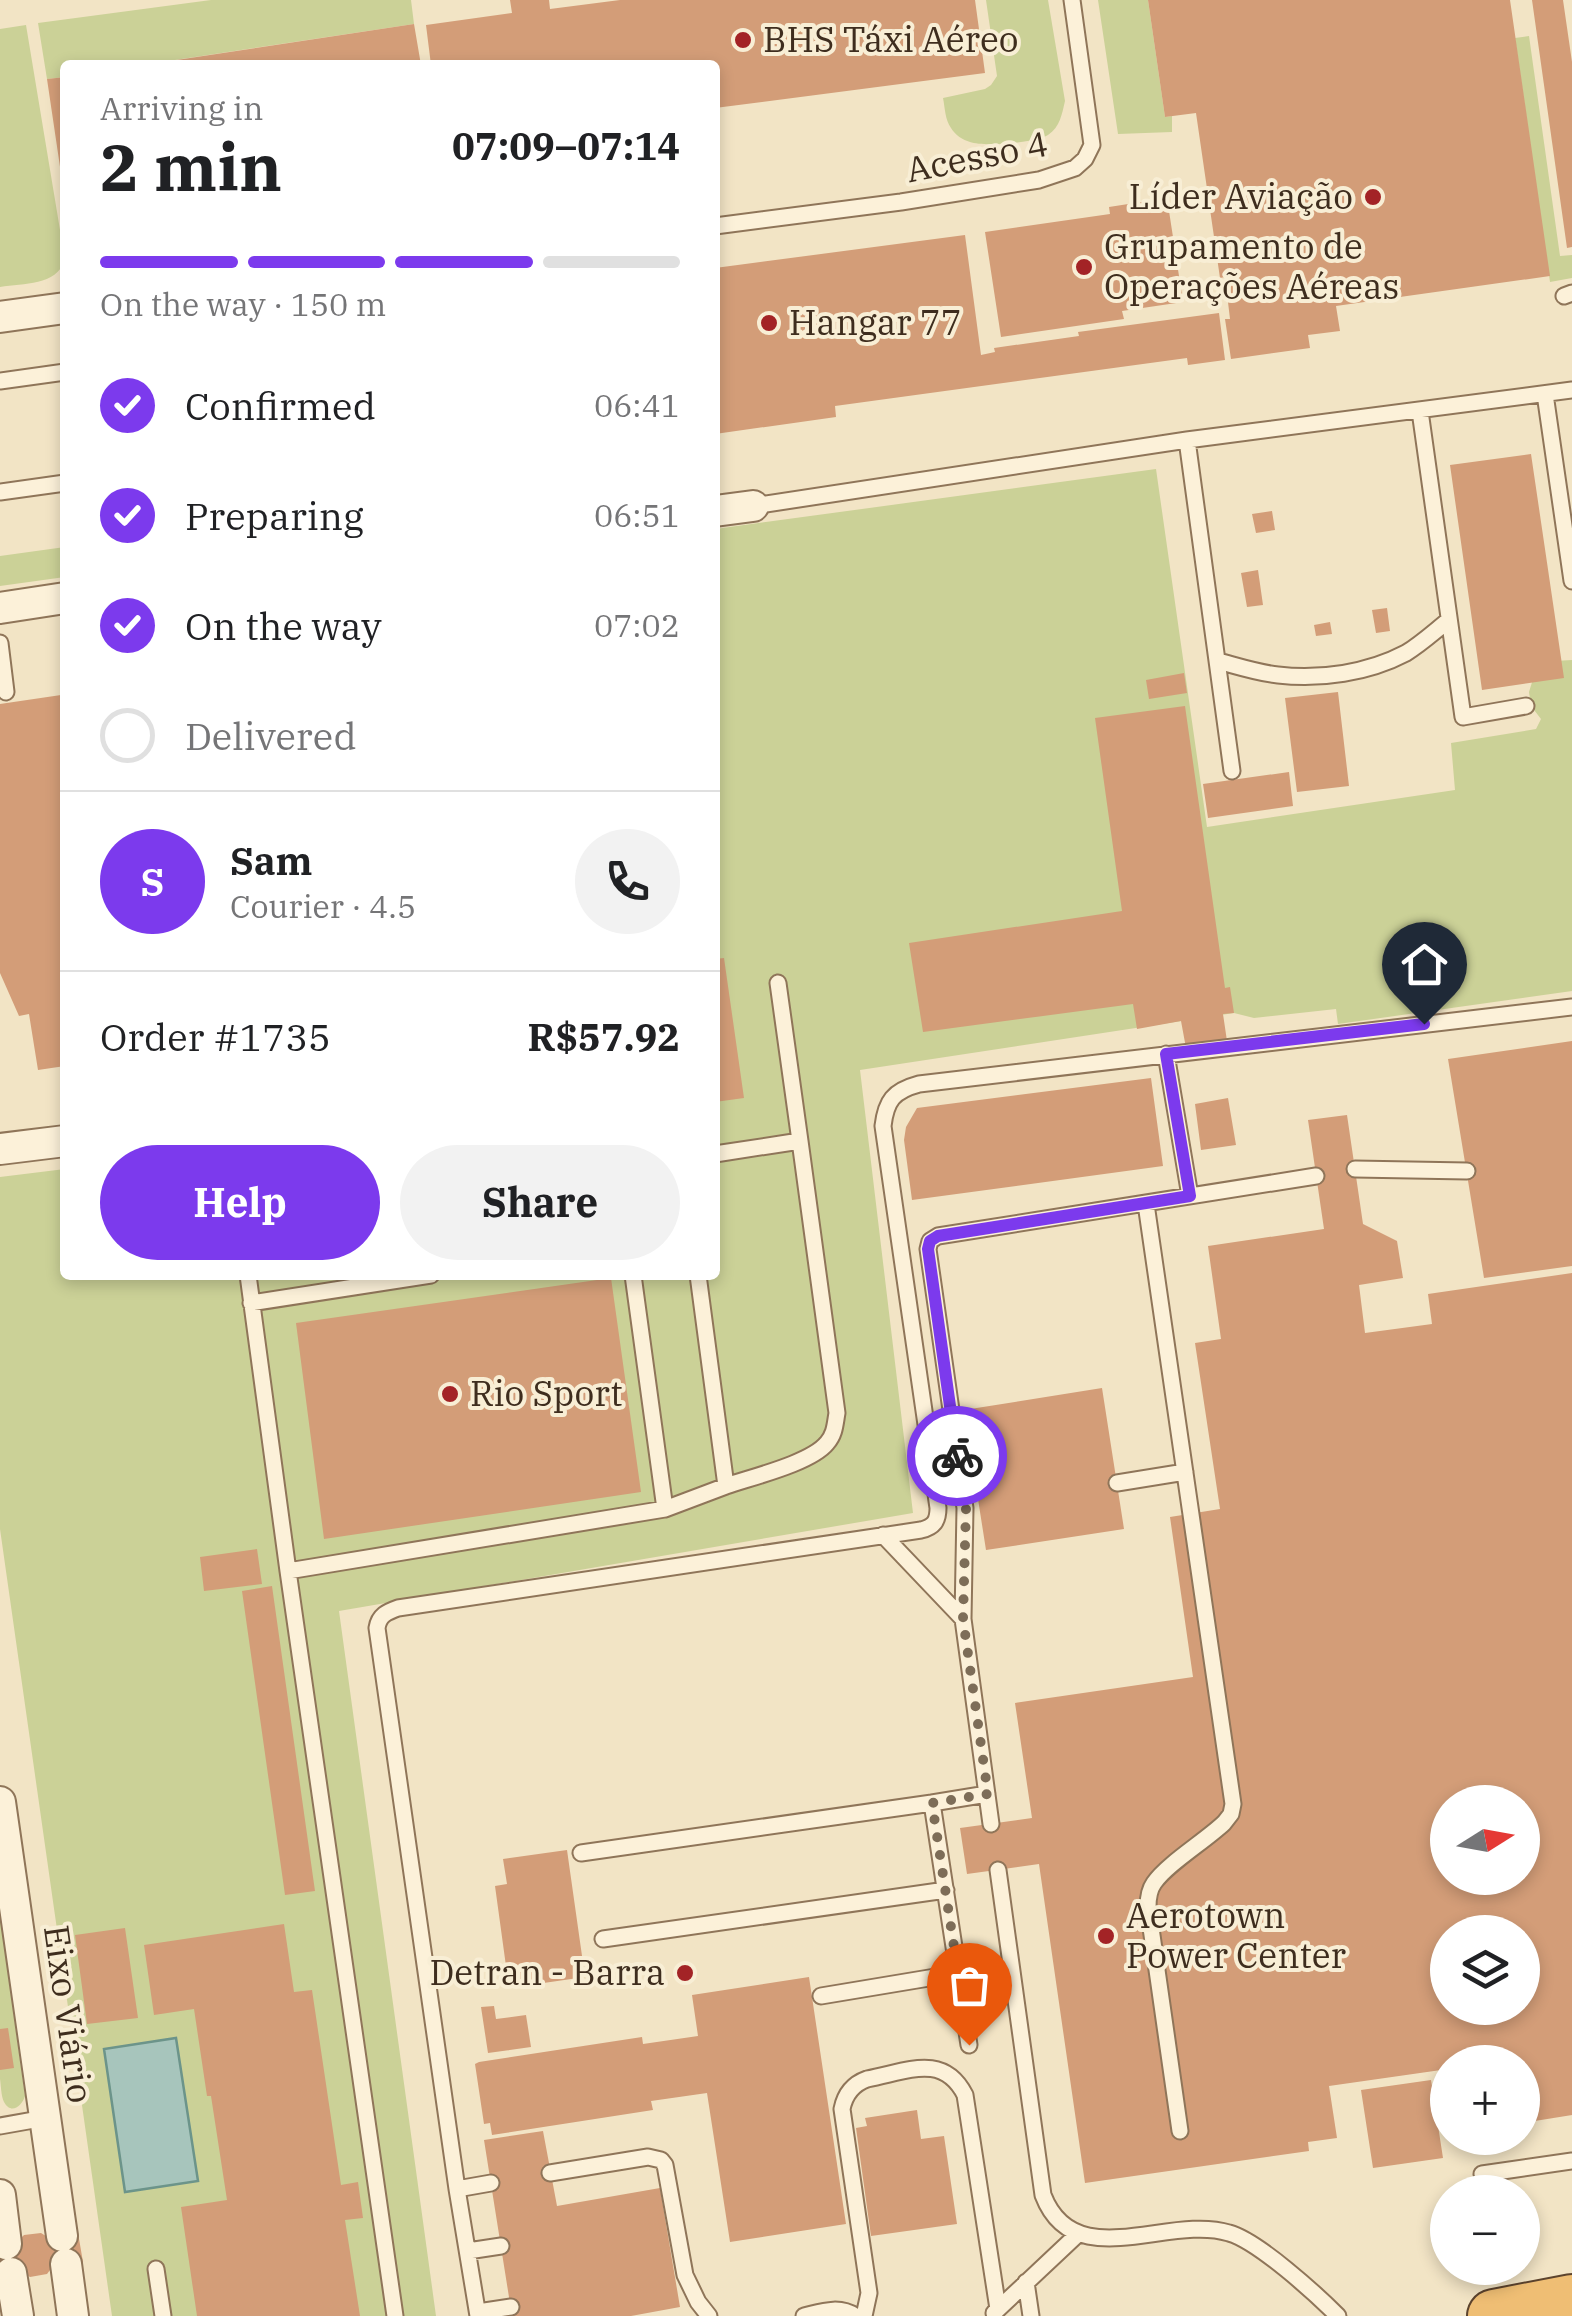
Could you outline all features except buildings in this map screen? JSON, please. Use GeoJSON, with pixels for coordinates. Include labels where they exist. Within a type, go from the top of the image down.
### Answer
{"type":"FeatureCollection","features":[{"type":"Feature","properties":{"kind":"highway"},"geometry":{"type":"LineString","coordinates":[[1494,2316],[1572,2301]]}},
{"type":"Feature","properties":{"kind":"street"},"geometry":{"type":"LineString","coordinates":[[0,316],[60,309]]}},
{"type":"Feature","properties":{"kind":"street"},"geometry":{"type":"LineString","coordinates":[[720,510],[753,506]]}},
{"type":"Feature","properties":{"kind":"street"},"geometry":{"type":"LineString","coordinates":[[0,608],[60,599]]}},
{"type":"Feature","properties":{"kind":"street"},"geometry":{"type":"LineString","coordinates":[[0,1148],[60,1141]]}},
{"type":"Feature","properties":{"kind":"street","name":"Eixo Viário"},"geometry":{"type":"LineString","coordinates":[[0,1802],[73,2316]]}},
{"type":"Feature","properties":{"kind":"street"},"geometry":{"type":"LineString","coordinates":[[0,2195],[18,2316]]}},
{"type":"Feature","properties":{"kind":"lane","name":"Acesso 4"},"geometry":{"type":"LineString","coordinates":[[720,225],[940,196],[1039,180],[1076,168],[1092,145],[1092,129],[1072,0]]}},
{"type":"Feature","properties":{"kind":"lane"},"geometry":{"type":"LineString","coordinates":[[0,381],[60,373]]}},
{"type":"Feature","properties":{"kind":"lane"},"geometry":{"type":"LineString","coordinates":[[753,506],[1187,440],[1572,390]]}},
{"type":"Feature","properties":{"kind":"lane"},"geometry":{"type":"LineString","coordinates":[[1545,394],[1572,581]]}},
{"type":"Feature","properties":{"kind":"lane"},"geometry":{"type":"LineString","coordinates":[[1420,412],[1462,717],[1526,706]]}},
{"type":"Feature","properties":{"kind":"lane"},"geometry":{"type":"LineString","coordinates":[[1187,440],[1232,771]]}},
{"type":"Feature","properties":{"kind":"lane"},"geometry":{"type":"LineString","coordinates":[[0,492],[60,484]]}},
{"type":"Feature","properties":{"kind":"lane"},"geometry":{"type":"LineString","coordinates":[[1218,661],[1274,675],[1342,674],[1407,652],[1449,620]]}},
{"type":"Feature","properties":{"kind":"lane"},"geometry":{"type":"LineString","coordinates":[[0,643],[6,692]]}},
{"type":"Feature","properties":{"kind":"lane"},"geometry":{"type":"LineString","coordinates":[[288,1571],[665,1509],[811,1456],[827,1444],[836,1414],[778,982]]}},
{"type":"Feature","properties":{"kind":"lane"},"geometry":{"type":"LineString","coordinates":[[511,2306],[478,2314],[378,1622],[385,1612],[929,1528],[938,1518],[883,1126],[885,1109],[904,1088],[1572,1006]]}},
{"type":"Feature","properties":{"kind":"lane"},"geometry":{"type":"LineString","coordinates":[[1166,1054],[1190,1196]]}},
{"type":"Feature","properties":{"kind":"lane"},"geometry":{"type":"LineString","coordinates":[[720,1153],[800,1141]]}},
{"type":"Feature","properties":{"kind":"lane"},"geometry":{"type":"LineString","coordinates":[[1355,1169],[1467,1171]]}},
{"type":"Feature","properties":{"kind":"lane"},"geometry":{"type":"LineString","coordinates":[[991,1824],[963,1619],[972,1507],[928,1249],[930,1241],[938,1236],[1316,1176]]}},
{"type":"Feature","properties":{"kind":"lane"},"geometry":{"type":"LineString","coordinates":[[1146,1204],[1233,1804],[1224,1823],[1164,1873],[1148,1895],[1180,2131]]}},
{"type":"Feature","properties":{"kind":"lane"},"geometry":{"type":"LineString","coordinates":[[249,1280],[396,2316]]}},
{"type":"Feature","properties":{"kind":"lane"},"geometry":{"type":"LineString","coordinates":[[251,1302],[398,1280]]}},
{"type":"Feature","properties":{"kind":"lane"},"geometry":{"type":"LineString","coordinates":[[634,1280],[665,1509]]}},
{"type":"Feature","properties":{"kind":"lane"},"geometry":{"type":"LineString","coordinates":[[699,1280],[726,1486]]}},
{"type":"Feature","properties":{"kind":"lane"},"geometry":{"type":"LineString","coordinates":[[1117,1483],[1186,1472]]}},
{"type":"Feature","properties":{"kind":"lane"},"geometry":{"type":"LineString","coordinates":[[883,1536],[963,1619]]}},
{"type":"Feature","properties":{"kind":"lane"},"geometry":{"type":"LineString","coordinates":[[581,1852],[988,1794]]}},
{"type":"Feature","properties":{"kind":"lane"},"geometry":{"type":"LineString","coordinates":[[932,1803],[969,2045]]}},
{"type":"Feature","properties":{"kind":"lane"},"geometry":{"type":"LineString","coordinates":[[998,1870],[1043,2195],[1049,2212],[1062,2226],[1078,2234],[1113,2238],[1198,2228],[1231,2233],[1314,2292],[1338,2316]]}},
{"type":"Feature","properties":{"kind":"lane"},"geometry":{"type":"LineString","coordinates":[[604,1940],[946,1890]]}},
{"type":"Feature","properties":{"kind":"lane"},"geometry":{"type":"LineString","coordinates":[[822,1996],[959,1973]]}},
{"type":"Feature","properties":{"kind":"lane"},"geometry":{"type":"LineString","coordinates":[[864,2316],[869,2293],[842,2109],[844,2098],[867,2079],[930,2068],[950,2074],[965,2095],[994,2313]]}},
{"type":"Feature","properties":{"kind":"lane"},"geometry":{"type":"LineString","coordinates":[[0,2126],[45,2118]]}},
{"type":"Feature","properties":{"kind":"lane"},"geometry":{"type":"LineString","coordinates":[[550,2173],[656,2157],[662,2160],[680,2276],[709,2316]]}},
{"type":"Feature","properties":{"kind":"lane"},"geometry":{"type":"LineString","coordinates":[[1482,2174],[1572,2161]]}},
{"type":"Feature","properties":{"kind":"lane"},"geometry":{"type":"LineString","coordinates":[[457,2188],[491,2183]]}},
{"type":"Feature","properties":{"kind":"lane"},"geometry":{"type":"LineString","coordinates":[[994,2313],[1078,2234]]}},
{"type":"Feature","properties":{"kind":"lane"},"geometry":{"type":"LineString","coordinates":[[468,2251],[501,2246]]}},
{"type":"Feature","properties":{"kind":"lane"},"geometry":{"type":"LineString","coordinates":[[156,2269],[163,2316]]}},
{"type":"Feature","properties":{"kind":"lane"},"geometry":{"type":"LineString","coordinates":[[1026,2282],[1032,2316]]}},
{"type":"Feature","properties":{"kind":"lane"},"geometry":{"type":"LineString","coordinates":[[804,2316],[846,2310],[855,2316]]}},
{"type":"Feature","properties":{"kind":"green space"},"geometry":{"type":"Polygon","coordinates":[[[211,0],[411,0],[414,24],[175,60],[60,60],[60,78],[47,79],[38,23],[211,0]]]}},
{"type":"Feature","properties":{"kind":"green space"},"geometry":{"type":"Polygon","coordinates":[[[986,0],[1048,0],[1065,101],[1058,124],[1041,138],[997,144],[967,141],[955,133],[946,118],[943,98],[985,89],[997,76],[986,0]]]}},
{"type":"Feature","properties":{"kind":"green space"},"geometry":{"type":"Polygon","coordinates":[[[1098,0],[1148,0],[1165,117],[1172,116],[1172,132],[1118,134],[1098,0]]]}},
{"type":"Feature","properties":{"kind":"green space"},"geometry":{"type":"Polygon","coordinates":[[[26,25],[60,230],[60,269],[47,279],[0,287],[0,29],[26,25]]]}},
{"type":"Feature","properties":{"kind":"green space"},"geometry":{"type":"Polygon","coordinates":[[[1529,36],[1560,256],[1572,255],[1572,278],[1550,282],[1515,38],[1529,36]]]}},
{"type":"Feature","properties":{"kind":"green space","name":"Rio Sport"},"geometry":{"type":"Polygon","coordinates":[[[1156,469],[1207,827],[1455,790],[1451,743],[1536,729],[1541,719],[1531,706],[1529,692],[1533,679],[1555,661],[1572,660],[1572,991],[1338,1024],[1336,1009],[1254,1018],[1234,1013],[860,1070],[913,1513],[339,1611],[436,2316],[112,2316],[0,1529],[0,1177],[60,1170],[60,1280],[720,1280],[720,528],[1156,469]]]}},
{"type":"Feature","properties":{"kind":"green space"},"geometry":{"type":"Polygon","coordinates":[[[60,548],[60,578],[0,586],[0,556],[60,548]]]}},
{"type":"Feature","properties":{"kind":"green space"},"geometry":{"type":"Polygon","coordinates":[[[0,1916],[25,2096],[13,2108],[4,2102],[0,2079],[0,1916]]]}},
{"type":"Feature","properties":{"kind":"water"},"geometry":{"type":"Polygon","coordinates":[[[176,2038],[198,2181],[125,2192],[104,2049],[176,2038]]]}},
{"type":"Feature","properties":{"kind":"way so far"},"geometry":{"type":"LineString","coordinates":[[957,1456],[966,1508],[963,1619],[988,1794],[932,1803],[969,2045]]}},
{"type":"Feature","properties":{"kind":"place","name":"BHS Táxi Aéreo"},"geometry":{"type":"Point","coordinates":[743,40]}},
{"type":"Feature","properties":{"kind":"place","name":"Líder Aviação"},"geometry":{"type":"Point","coordinates":[1373,197]}},
{"type":"Feature","properties":{"kind":"place","name":"Grupamento de Operações Aéreas"},"geometry":{"type":"Point","coordinates":[1084,267]}},
{"type":"Feature","properties":{"kind":"place","name":"Hangar 77"},"geometry":{"type":"Point","coordinates":[769,323]}},
{"type":"Feature","properties":{"kind":"place","name":"Rio Sport"},"geometry":{"type":"Point","coordinates":[450,1394]}},
{"type":"Feature","properties":{"kind":"place","name":"Aerotown Power Center"},"geometry":{"type":"Point","coordinates":[1106,1936]}},
{"type":"Feature","properties":{"kind":"place","name":"Detran - Barra"},"geometry":{"type":"Point","coordinates":[685,1973]}},
{"type":"Feature","properties":{"kind":"route"},"geometry":{"type":"LineString","coordinates":[[957,1456],[930,1241],[938,1236],[1190,1196],[1166,1054],[1424,1024]]}}]}
